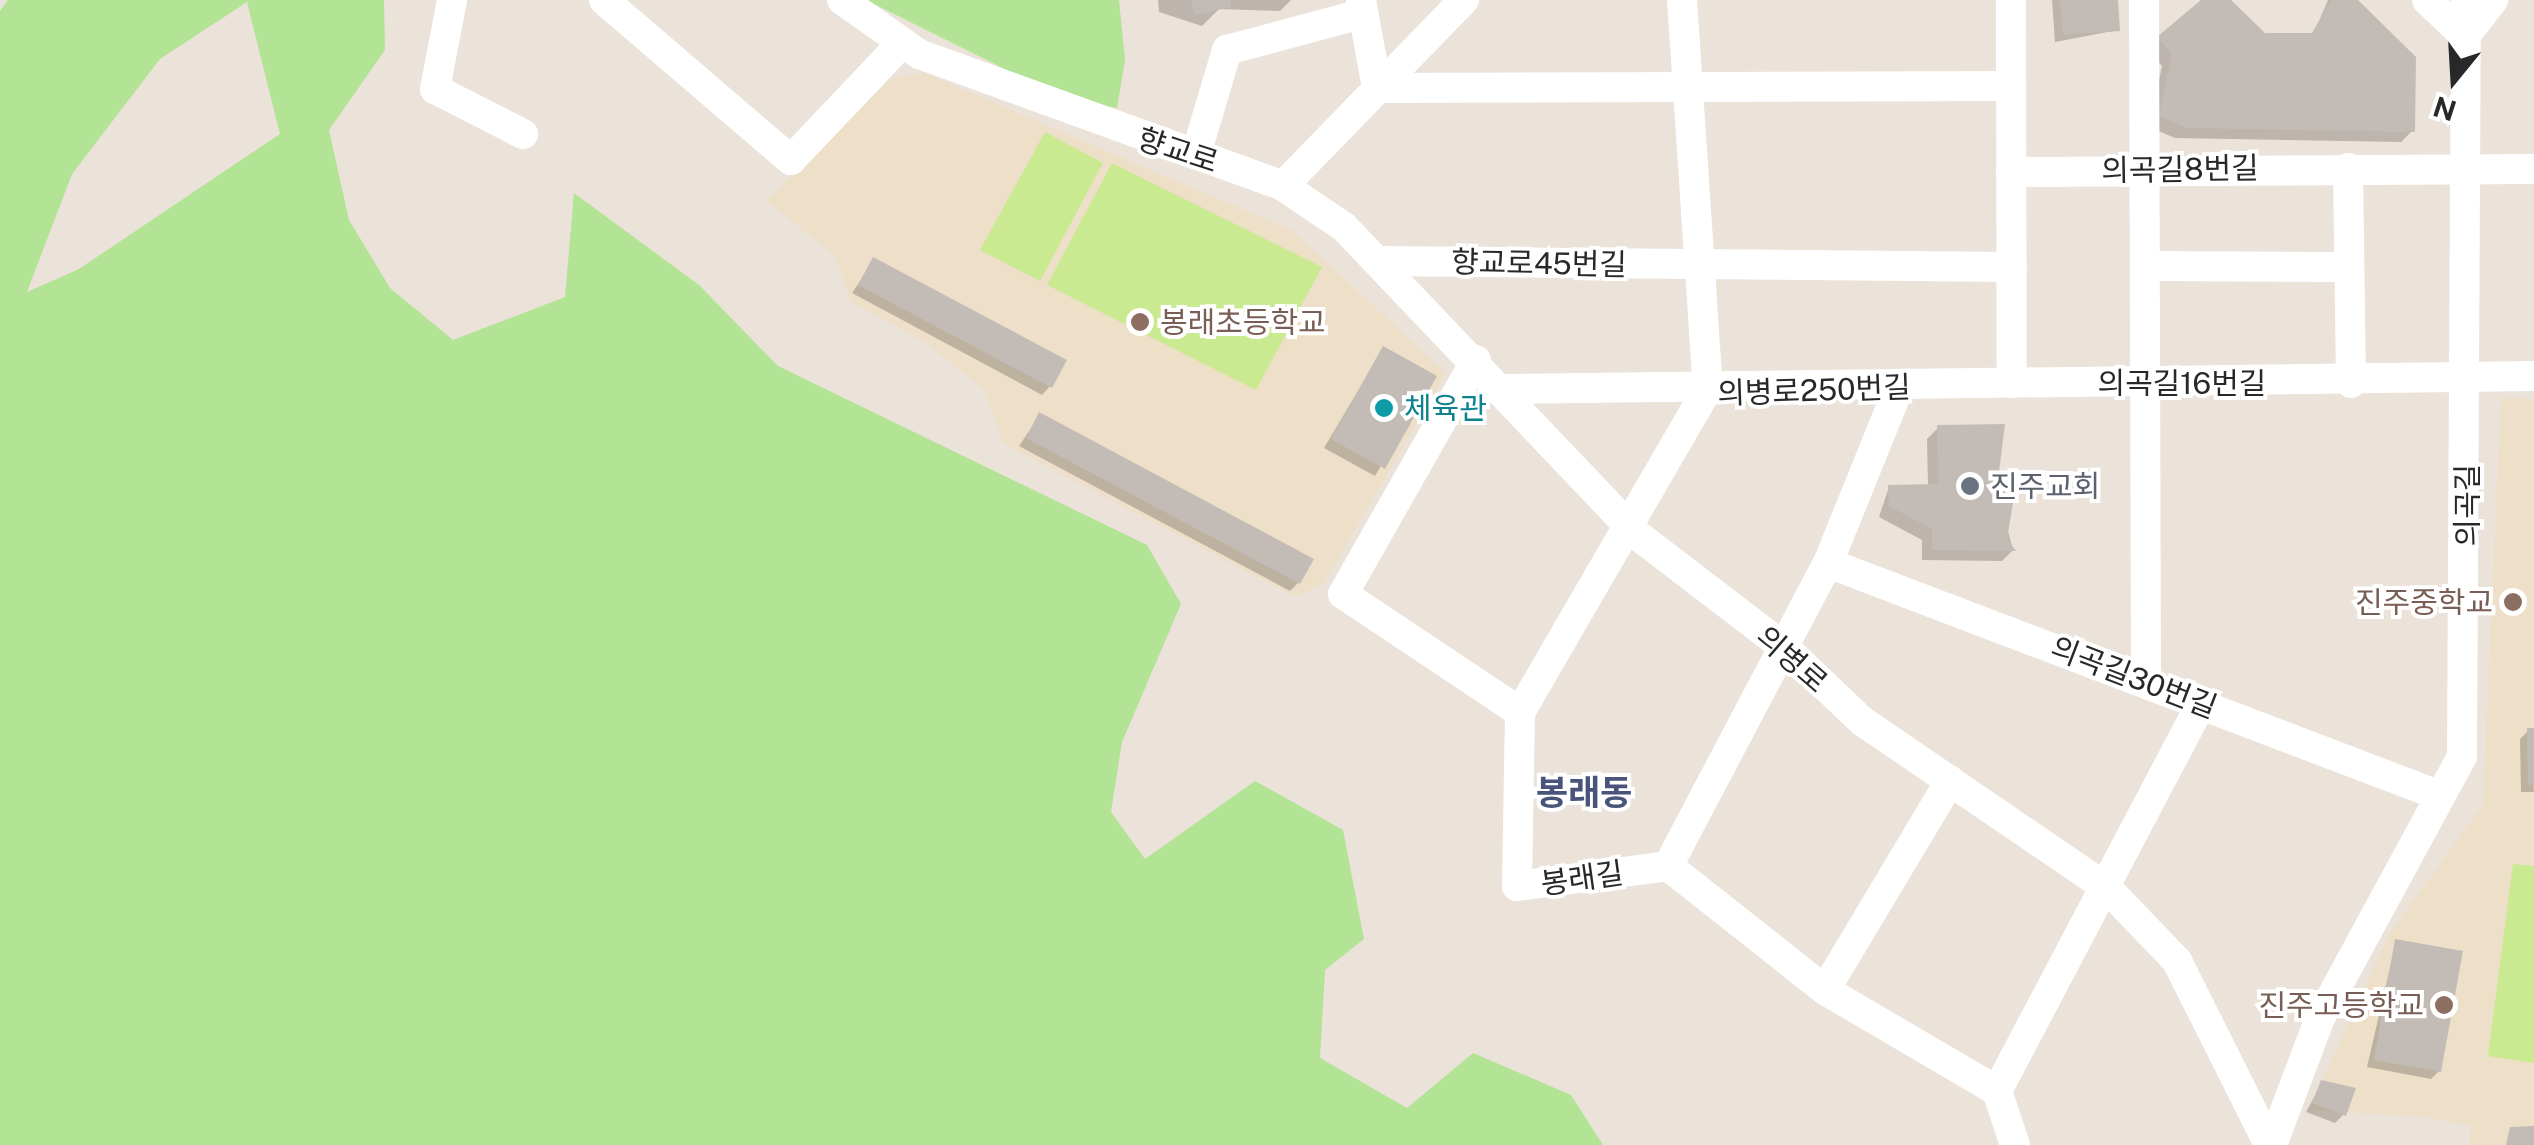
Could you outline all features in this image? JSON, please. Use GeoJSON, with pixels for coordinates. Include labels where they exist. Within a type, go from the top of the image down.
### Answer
{"type":"FeatureCollection","features":[{"type":"Feature","properties":{"kind":"street"},"geometry":{"type":"LineString","coordinates":[[452,0],[435,88],[523,134]]}},
{"type":"Feature","properties":{"kind":"street"},"geometry":{"type":"LineString","coordinates":[[604,0],[791,160],[902,44]]}},
{"type":"Feature","properties":{"kind":"street","name":"향교로"},"geometry":{"type":"LineString","coordinates":[[842,0],[902,44],[1283,186]]}},
{"type":"Feature","properties":{"kind":"street"},"geometry":{"type":"LineString","coordinates":[[1283,186],[1464,0]]}},
{"type":"Feature","properties":{"kind":"street"},"geometry":{"type":"LineString","coordinates":[[1506,389],[1708,388],[1682,0]]}},
{"type":"Feature","properties":{"kind":"street"},"geometry":{"type":"LineString","coordinates":[[2011,0],[2012,383]]}},
{"type":"Feature","properties":{"kind":"street"},"geometry":{"type":"LineString","coordinates":[[2144,0],[2149,266],[2144,384],[2146,679]]}},
{"type":"Feature","properties":{"kind":"street"},"geometry":{"type":"LineString","coordinates":[[2427,0],[2465,36],[2493,0]]}},
{"type":"Feature","properties":{"kind":"street","name":"의곡길"},"geometry":{"type":"LineString","coordinates":[[2270,1145],[2320,1018],[2462,756],[2467,704],[2466,0]]}},
{"type":"Feature","properties":{"kind":"street"},"geometry":{"type":"LineString","coordinates":[[1196,154],[1213,74],[1227,50],[1361,7],[1376,88]]}},
{"type":"Feature","properties":{"kind":"street"},"geometry":{"type":"LineString","coordinates":[[1376,88],[2011,86]]}},
{"type":"Feature","properties":{"kind":"street","name":"의곡길8번길"},"geometry":{"type":"LineString","coordinates":[[2011,172],[2146,168],[2534,169]]}},
{"type":"Feature","properties":{"kind":"street"},"geometry":{"type":"LineString","coordinates":[[2348,168],[2346,267],[2351,383]]}},
{"type":"Feature","properties":{"kind":"street","name":"의병로"},"geometry":{"type":"LineString","coordinates":[[1283,186],[1378,261],[1506,389],[1628,522],[1784,647],[1862,721],[2107,888],[2177,961],[2270,1145]]}},
{"type":"Feature","properties":{"kind":"street","name":"향교로45번길"},"geometry":{"type":"LineString","coordinates":[[1378,261],[2012,267]]}},
{"type":"Feature","properties":{"kind":"street"},"geometry":{"type":"LineString","coordinates":[[2149,266],[2346,267]]}},
{"type":"Feature","properties":{"kind":"street"},"geometry":{"type":"LineString","coordinates":[[1476,360],[1343,594],[1520,712]]}},
{"type":"Feature","properties":{"kind":"street","name":"의곡길16번길"},"geometry":{"type":"LineString","coordinates":[[2012,383],[2351,383],[2468,374],[2534,376]]}},
{"type":"Feature","properties":{"kind":"street","name":"의병로250번길"},"geometry":{"type":"LineString","coordinates":[[1520,712],[1708,388],[2012,383]]}},
{"type":"Feature","properties":{"kind":"street"},"geometry":{"type":"LineString","coordinates":[[1668,866],[1828,562],[1899,387]]}},
{"type":"Feature","properties":{"kind":"street","name":"의곡길30번길"},"geometry":{"type":"LineString","coordinates":[[1828,562],[2146,679],[2438,795]]}},
{"type":"Feature","properties":{"kind":"street"},"geometry":{"type":"LineString","coordinates":[[2015,1145],[1997,1091],[2202,703]]}},
{"type":"Feature","properties":{"kind":"street","name":"봉래길"},"geometry":{"type":"LineString","coordinates":[[1520,712],[1516,886],[1668,866],[1825,990],[1997,1091]]}},
{"type":"Feature","properties":{"kind":"street"},"geometry":{"type":"LineString","coordinates":[[1825,990],[1950,781]]}},
{"type":"Feature","properties":{"kind":"shaded area","name":"봉래초등학교"},"geometry":{"type":"Polygon","coordinates":[[[924,73],[1292,230],[1446,373],[1324,583],[1296,597],[1004,444],[984,390],[928,344],[850,301],[835,255],[766,201],[891,79],[924,73]]]}},
{"type":"Feature","properties":{"kind":"shaded area","name":"진주고등학교"},"geometry":{"type":"Polygon","coordinates":[[[2501,398],[2534,399],[2534,1145],[2469,1145],[2471,1126],[2425,1117],[2309,1110],[2389,934],[2483,805],[2501,398]]]}},
{"type":"Feature","properties":{"kind":"green space"},"geometry":{"type":"Polygon","coordinates":[[[8,0],[384,0],[385,50],[329,130],[349,220],[390,288],[453,340],[565,297],[574,193],[699,285],[778,366],[1147,545],[1181,604],[1122,742],[1111,812],[1145,859],[1255,781],[1343,830],[1364,939],[1325,970],[1320,1058],[1407,1108],[1473,1053],[1571,1095],[1603,1145],[0,1145],[0,11],[8,0]],[[247,2],[160,59],[72,174],[27,292],[79,269],[280,134],[247,2]]]}},
{"type":"Feature","properties":{"kind":"green space"},"geometry":{"type":"Polygon","coordinates":[[[866,0],[1119,0],[1125,60],[1117,108],[1067,100],[866,0]]]}},
{"type":"Feature","properties":{"kind":"green space"},"geometry":{"type":"Polygon","coordinates":[[[1045,132],[1103,163],[1040,281],[980,250],[1045,132]]]}},
{"type":"Feature","properties":{"kind":"green space"},"geometry":{"type":"Polygon","coordinates":[[[1112,163],[1322,267],[1256,390],[1047,285],[1112,163]]]}},
{"type":"Feature","properties":{"kind":"green space"},"geometry":{"type":"Polygon","coordinates":[[[2513,864],[2534,866],[2534,1063],[2488,1056],[2513,864]]]}},
{"type":"Feature","properties":{"kind":"building"},"geometry":{"type":"Polygon","coordinates":[[[1191,0],[1231,0],[1231,7],[1195,15],[1191,0]]]}},
{"type":"Feature","properties":{"kind":"building"},"geometry":{"type":"Polygon","coordinates":[[[2060,0],[2118,0],[2120,31],[2063,35],[2060,0]]]}},
{"type":"Feature","properties":{"kind":"building"},"geometry":{"type":"Polygon","coordinates":[[[2201,0],[2231,0],[2265,33],[2312,33],[2331,0],[2358,0],[2416,57],[2415,132],[2187,128],[2159,116],[2172,54],[2157,37],[2201,0]]]}},
{"type":"Feature","properties":{"kind":"building"},"geometry":{"type":"Polygon","coordinates":[[[873,257],[1067,360],[1052,388],[858,285],[873,257]]]}},
{"type":"Feature","properties":{"kind":"building","name":"체육관"},"geometry":{"type":"Polygon","coordinates":[[[1383,346],[1437,376],[1385,469],[1331,439],[1383,346]]]}},
{"type":"Feature","properties":{"kind":"building"},"geometry":{"type":"Polygon","coordinates":[[[1039,412],[1314,559],[1300,584],[1026,438],[1039,412]]]}},
{"type":"Feature","properties":{"kind":"building"},"geometry":{"type":"Polygon","coordinates":[[[2005,424],[1998,480],[2017,479],[2017,488],[2002,488],[2002,503],[2013,503],[2007,539],[2016,551],[1932,550],[1932,529],[1889,506],[1888,485],[1938,484],[1937,425],[2005,424]]]}},
{"type":"Feature","properties":{"kind":"building"},"geometry":{"type":"Polygon","coordinates":[[[2527,728],[2534,728],[2534,785],[2528,785],[2527,728]]]}},
{"type":"Feature","properties":{"kind":"building"},"geometry":{"type":"Polygon","coordinates":[[[2395,939],[2463,951],[2441,1072],[2374,1060],[2395,939]]]}},
{"type":"Feature","properties":{"kind":"building"},"geometry":{"type":"Polygon","coordinates":[[[2321,1080],[2356,1088],[2346,1116],[2312,1103],[2321,1080]]]}},
{"type":"Feature","properties":{"kind":"building"},"geometry":{"type":"Polygon","coordinates":[[[2534,1126],[2534,1145],[2506,1145],[2510,1127],[2534,1126]]]}},
{"type":"Feature","properties":{"kind":"place","name":"봉래초등학교"},"geometry":{"type":"Point","coordinates":[1140,322]}},
{"type":"Feature","properties":{"kind":"place","name":"체육관"},"geometry":{"type":"Point","coordinates":[1384,408]}},
{"type":"Feature","properties":{"kind":"place","name":"진주교회"},"geometry":{"type":"Point","coordinates":[1970,486]}},
{"type":"Feature","properties":{"kind":"place","name":"진주중학교"},"geometry":{"type":"Point","coordinates":[2513,602]}},
{"type":"Feature","properties":{"kind":"place","name":"진주고등학교"},"geometry":{"type":"Point","coordinates":[2444,1005]}},
{"type":"Feature","properties":{"kind":"district","name":"봉래동"},"geometry":{"type":"Point","coordinates":[1584,793]}}]}
